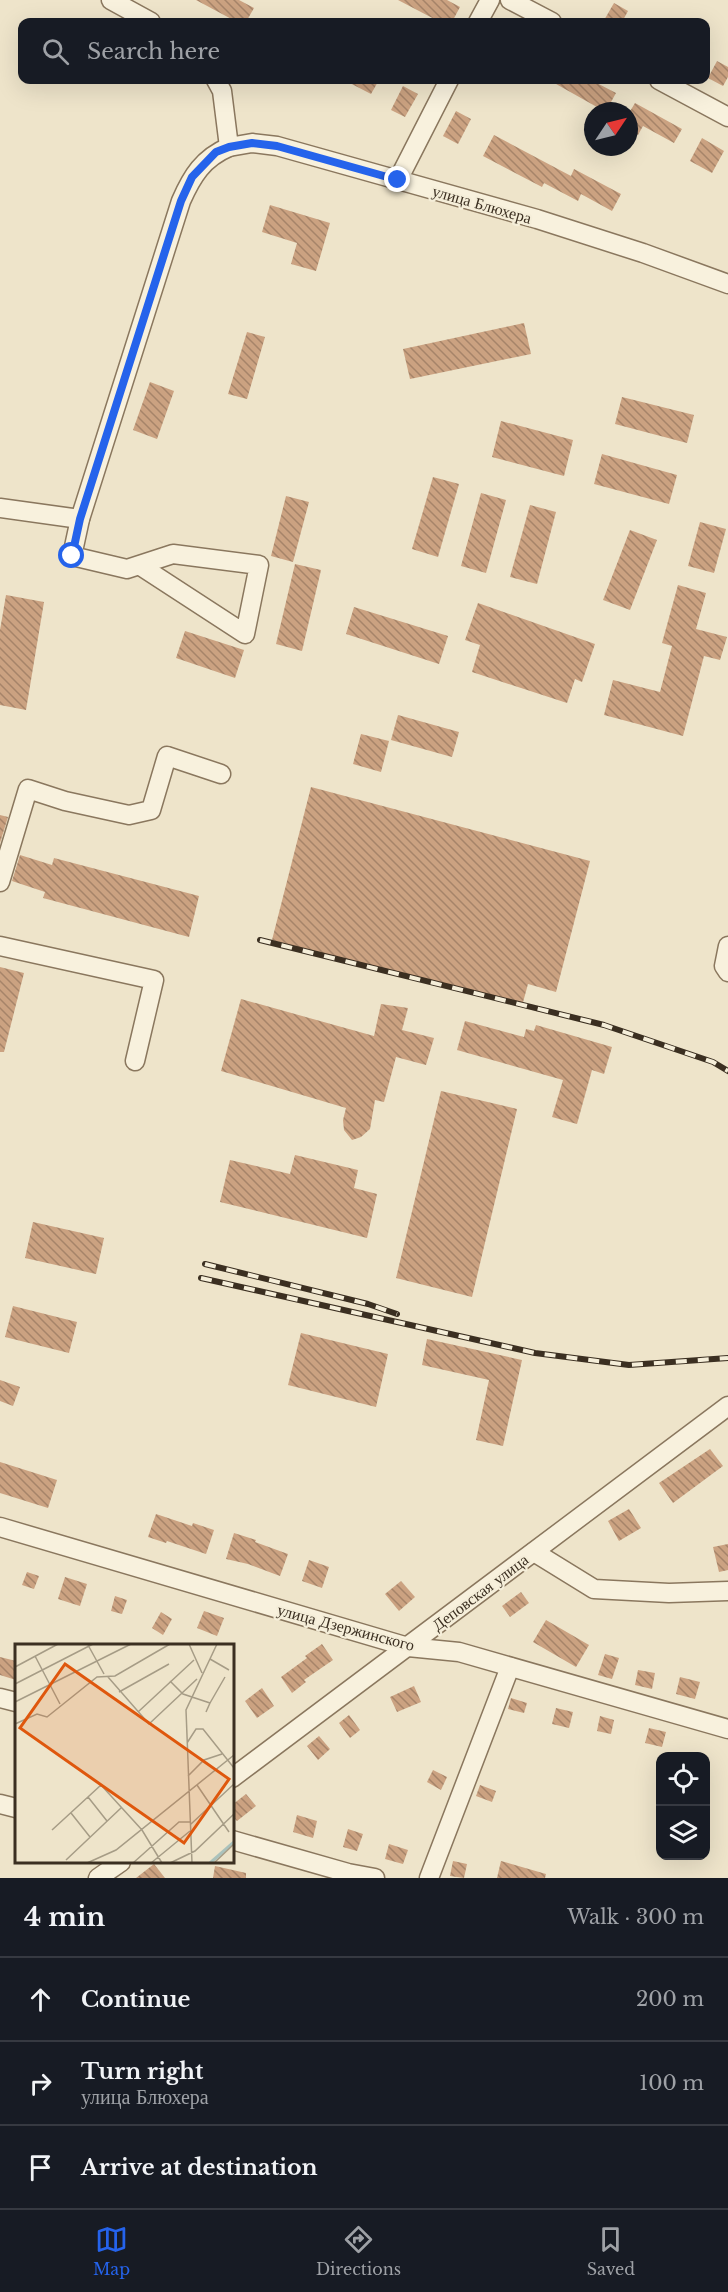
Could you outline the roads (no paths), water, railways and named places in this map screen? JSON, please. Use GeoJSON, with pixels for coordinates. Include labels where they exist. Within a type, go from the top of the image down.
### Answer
{"type":"FeatureCollection","features":[{"type":"Feature","properties":{"kind":"street"},"geometry":{"type":"LineString","coordinates":[[111,0],[144,18]]}},
{"type":"Feature","properties":{"kind":"street"},"geometry":{"type":"LineString","coordinates":[[480,18],[490,0]]}},
{"type":"Feature","properties":{"kind":"street"},"geometry":{"type":"LineString","coordinates":[[510,0],[544,18]]}},
{"type":"Feature","properties":{"kind":"street"},"geometry":{"type":"LineString","coordinates":[[139,565],[245,634],[259,565],[173,554],[139,565],[127,569],[72,556],[80,519],[181,201],[192,177],[205,162],[216,152],[229,147],[222,91],[218,84]]}},
{"type":"Feature","properties":{"kind":"street"},"geometry":{"type":"LineString","coordinates":[[398,180],[447,84]]}},
{"type":"Feature","properties":{"kind":"street"},"geometry":{"type":"LineString","coordinates":[[666,84],[728,117]]}},
{"type":"Feature","properties":{"kind":"street","name":"улица Блюхера"},"geometry":{"type":"LineString","coordinates":[[229,147],[252,143],[277,146],[537,219],[728,284]]}},
{"type":"Feature","properties":{"kind":"street"},"geometry":{"type":"LineString","coordinates":[[0,508],[80,519]]}},
{"type":"Feature","properties":{"kind":"street"},"geometry":{"type":"LineString","coordinates":[[0,882],[28,789],[64,801],[129,815],[151,810],[166,756],[221,774]]}},
{"type":"Feature","properties":{"kind":"street"},"geometry":{"type":"LineString","coordinates":[[0,946],[154,980],[135,1061]]}},
{"type":"Feature","properties":{"kind":"street"},"geometry":{"type":"LineString","coordinates":[[728,946],[724,966],[728,972]]}},
{"type":"Feature","properties":{"kind":"street","name":"Деповская улица"},"geometry":{"type":"LineString","coordinates":[[234,1777],[728,1406]]}},
{"type":"Feature","properties":{"kind":"street","name":"улица Дзержинского"},"geometry":{"type":"LineString","coordinates":[[0,1527],[408,1647],[459,1652],[728,1730]]}},
{"type":"Feature","properties":{"kind":"street"},"geometry":{"type":"LineString","coordinates":[[534,1552],[594,1589],[669,1593],[728,1591]]}},
{"type":"Feature","properties":{"kind":"street"},"geometry":{"type":"LineString","coordinates":[[429,1878],[510,1667]]}},
{"type":"Feature","properties":{"kind":"street"},"geometry":{"type":"LineString","coordinates":[[0,1698],[15,1702]]}},
{"type":"Feature","properties":{"kind":"street"},"geometry":{"type":"LineString","coordinates":[[0,1804],[15,1808]]}},
{"type":"Feature","properties":{"kind":"street"},"geometry":{"type":"LineString","coordinates":[[234,1841],[348,1873],[375,1878]]}},
{"type":"Feature","properties":{"kind":"street"},"geometry":{"type":"LineString","coordinates":[[98,1878],[120,1863]]}},
{"type":"Feature","properties":{"kind":"railway"},"geometry":{"type":"LineString","coordinates":[[260,940],[604,1025],[713,1062],[728,1071]]}},
{"type":"Feature","properties":{"kind":"railway"},"geometry":{"type":"LineString","coordinates":[[205,1264],[368,1304],[397,1314]]}},
{"type":"Feature","properties":{"kind":"railway"},"geometry":{"type":"LineString","coordinates":[[201,1278],[535,1353],[629,1365],[728,1358]]}}]}
